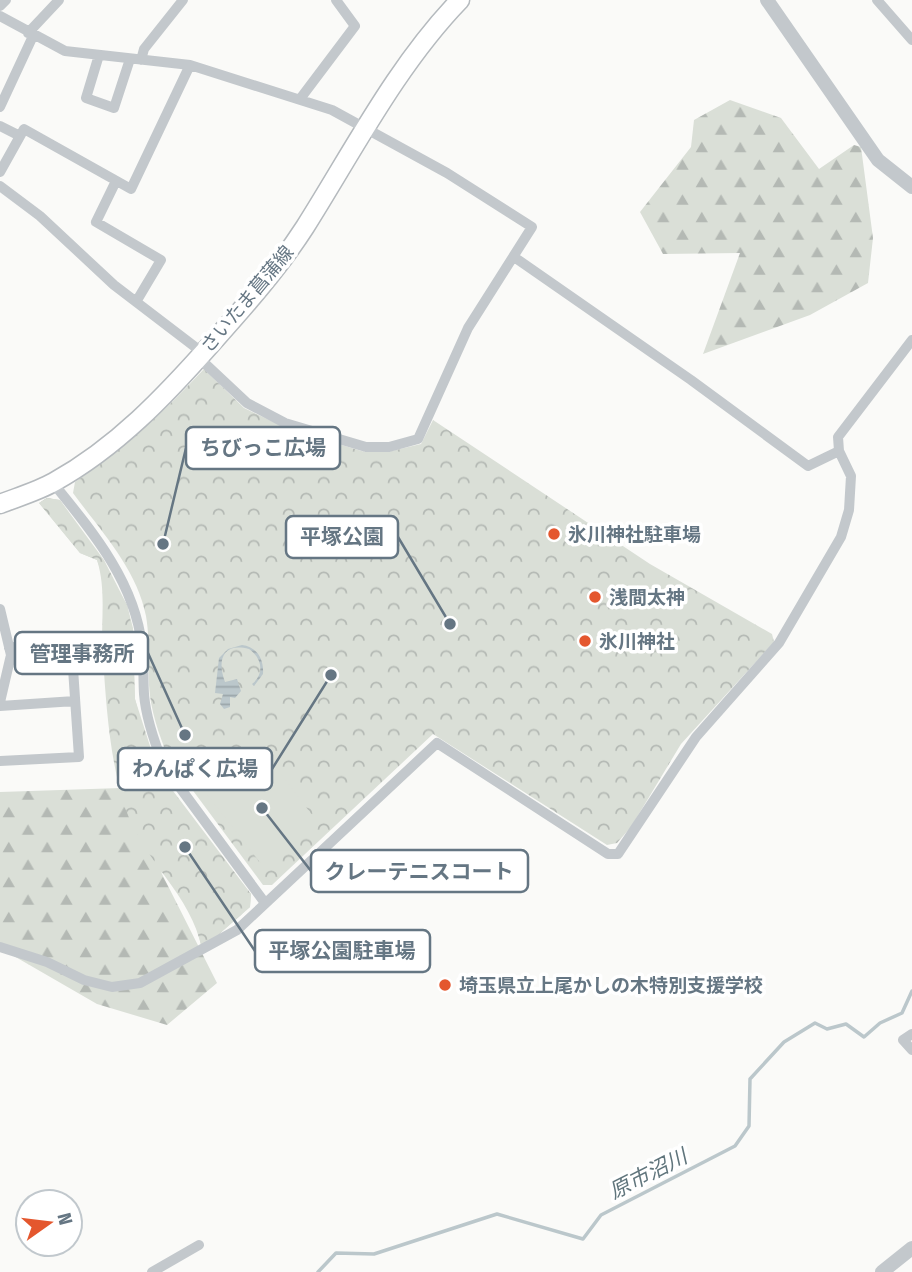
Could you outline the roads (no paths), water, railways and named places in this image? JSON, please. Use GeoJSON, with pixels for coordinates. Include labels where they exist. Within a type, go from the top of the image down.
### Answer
{"type":"FeatureCollection","features":[{"type":"Feature","properties":{"kind":"main road","name":"さいたま菖蒲線"},"geometry":{"type":"LineString","coordinates":[[0,504],[53,483],[99,453],[145,416],[201,355],[274,272],[438,23],[460,0]]}},
{"type":"Feature","properties":{"kind":"street"},"geometry":{"type":"LineString","coordinates":[[0,6],[6,0]]}},
{"type":"Feature","properties":{"kind":"street"},"geometry":{"type":"LineString","coordinates":[[0,107],[30,35],[60,0]]}},
{"type":"Feature","properties":{"kind":"street"},"geometry":{"type":"LineString","coordinates":[[99,55],[86,98],[114,108],[135,60],[183,0]]}},
{"type":"Feature","properties":{"kind":"street"},"geometry":{"type":"LineString","coordinates":[[300,99],[355,26],[336,0]]}},
{"type":"Feature","properties":{"kind":"street"},"geometry":{"type":"LineString","coordinates":[[767,0],[878,160],[912,187]]}},
{"type":"Feature","properties":{"kind":"street"},"geometry":{"type":"LineString","coordinates":[[877,0],[912,40]]}},
{"type":"Feature","properties":{"kind":"street"},"geometry":{"type":"LineString","coordinates":[[0,16],[30,35],[65,51],[190,65],[332,110],[447,173],[532,227],[468,328],[418,439],[389,447],[366,447],[285,422],[247,404],[201,355],[136,302],[40,216],[0,186]]}},
{"type":"Feature","properties":{"kind":"street"},"geometry":{"type":"LineString","coordinates":[[0,172],[24,129],[131,190],[190,65]]}},
{"type":"Feature","properties":{"kind":"street"},"geometry":{"type":"LineString","coordinates":[[0,126],[20,136]]}},
{"type":"Feature","properties":{"kind":"street"},"geometry":{"type":"LineString","coordinates":[[116,181],[96,222],[161,260],[136,302]]}},
{"type":"Feature","properties":{"kind":"street"},"geometry":{"type":"LineString","coordinates":[[514,257],[691,380],[808,466],[839,451]]}},
{"type":"Feature","properties":{"kind":"street"},"geometry":{"type":"LineString","coordinates":[[0,947],[47,962],[93,983],[111,987],[140,983],[237,930],[437,743],[608,854],[618,854],[696,737],[779,643],[841,537],[849,510],[851,476],[839,451],[838,437],[912,340]]}},
{"type":"Feature","properties":{"kind":"street"},"geometry":{"type":"LineString","coordinates":[[53,483],[117,569],[132,601],[142,645],[145,697],[154,740],[164,766],[265,903]]}},
{"type":"Feature","properties":{"kind":"street"},"geometry":{"type":"LineString","coordinates":[[0,609],[2,628],[11,655],[0,704],[75,701]]}},
{"type":"Feature","properties":{"kind":"street"},"geometry":{"type":"LineString","coordinates":[[0,761],[79,757],[71,639],[9,648]]}},
{"type":"Feature","properties":{"kind":"street"},"geometry":{"type":"LineString","coordinates":[[912,1034],[903,1040],[912,1050]]}},
{"type":"Feature","properties":{"kind":"street"},"geometry":{"type":"LineString","coordinates":[[152,1272],[198,1245]]}},
{"type":"Feature","properties":{"kind":"street"},"geometry":{"type":"LineString","coordinates":[[881,1272],[912,1248]]}},
{"type":"Feature","properties":{"kind":"waterway","name":"原市沼川"},"geometry":{"type":"LineString","coordinates":[[318,1272],[336,1253],[374,1254],[497,1214],[583,1239],[601,1215],[735,1146],[749,1126],[750,1079],[784,1042],[815,1023],[827,1029],[846,1024],[864,1037],[880,1023],[902,1013],[912,991]]}},
{"type":"Feature","properties":{"kind":"place","name":"氷川神社駐車場"},"geometry":{"type":"Point","coordinates":[554,534]}},
{"type":"Feature","properties":{"kind":"place","name":"ちびっこ広場"},"geometry":{"type":"Point","coordinates":[163,544]}},
{"type":"Feature","properties":{"kind":"place","name":"浅間太神"},"geometry":{"type":"Point","coordinates":[595,597]}},
{"type":"Feature","properties":{"kind":"place","name":"平塚公園"},"geometry":{"type":"Point","coordinates":[450,624]}},
{"type":"Feature","properties":{"kind":"place","name":"氷川神社"},"geometry":{"type":"Point","coordinates":[585,641]}},
{"type":"Feature","properties":{"kind":"place","name":"わんぱく広場"},"geometry":{"type":"Point","coordinates":[331,675]}},
{"type":"Feature","properties":{"kind":"place","name":"管理事務所"},"geometry":{"type":"Point","coordinates":[185,735]}},
{"type":"Feature","properties":{"kind":"place","name":"クレーテニスコート"},"geometry":{"type":"Point","coordinates":[262,808]}},
{"type":"Feature","properties":{"kind":"place","name":"平塚公園駐車場"},"geometry":{"type":"Point","coordinates":[185,847]}},
{"type":"Feature","properties":{"kind":"place","name":"埼玉県立上尾かしの木特別支援学校"},"geometry":{"type":"Point","coordinates":[445,985]}}]}
